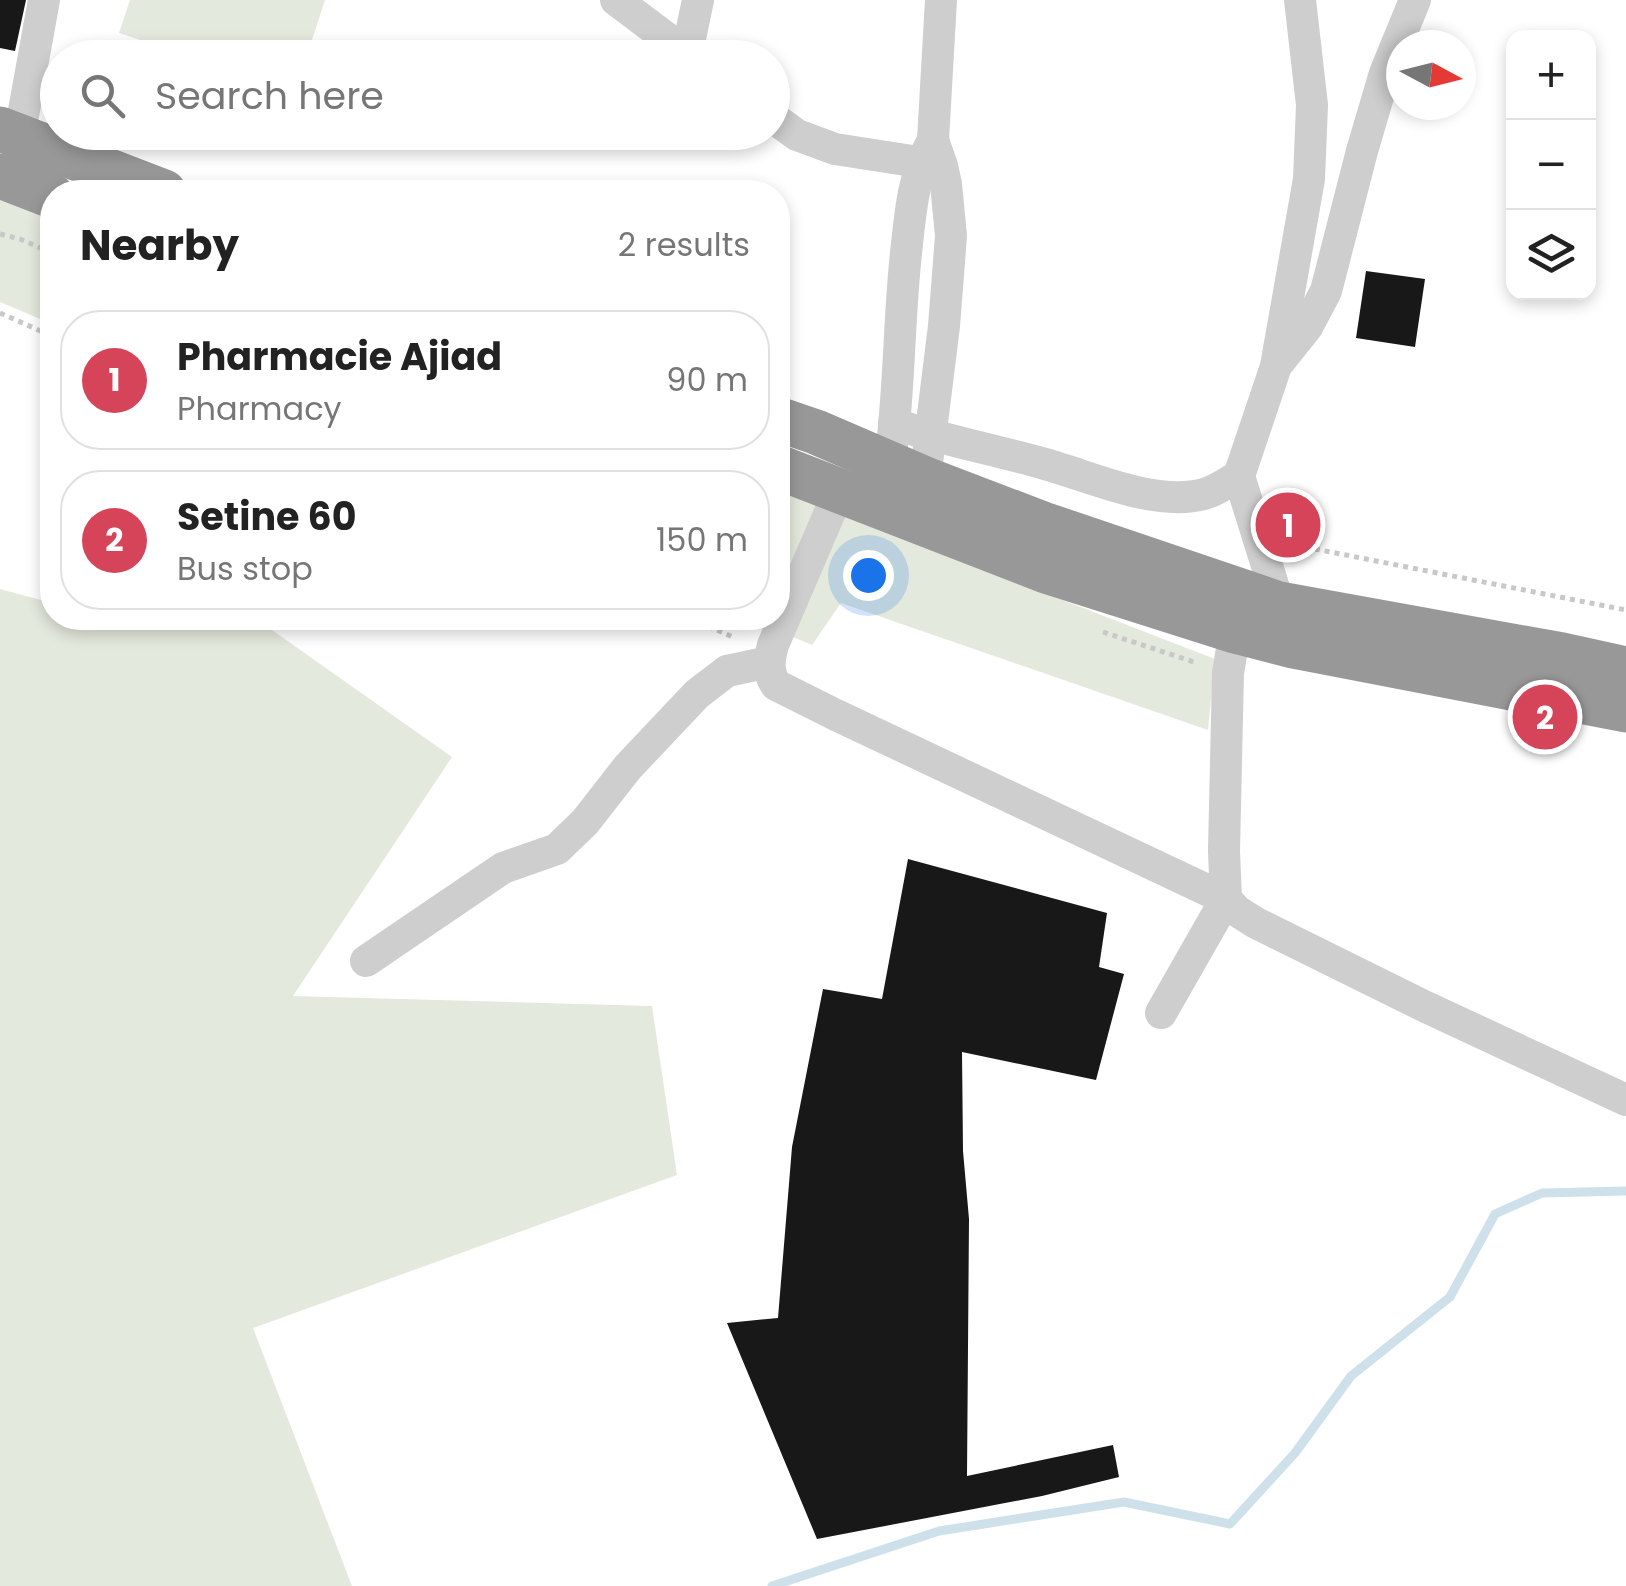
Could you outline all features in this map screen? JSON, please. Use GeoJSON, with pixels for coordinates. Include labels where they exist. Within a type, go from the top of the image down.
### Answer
{"type":"FeatureCollection","features":[{"type":"Feature","properties":{"kind":"highway"},"geometry":{"type":"LineString","coordinates":[[6,148],[121,180]]}},
{"type":"Feature","properties":{"kind":"highway"},"geometry":{"type":"LineString","coordinates":[[6,148],[40,183]]}},
{"type":"Feature","properties":{"kind":"highway"},"geometry":{"type":"LineString","coordinates":[[790,423],[910,450],[1043,524],[1279,604],[1626,669]]}},
{"type":"Feature","properties":{"kind":"highway"},"geometry":{"type":"LineString","coordinates":[[790,472],[1046,571],[1235,631],[1293,646],[1626,710]]}},
{"type":"Feature","properties":{"kind":"street"},"geometry":{"type":"LineString","coordinates":[[6,148],[44,0]]}},
{"type":"Feature","properties":{"kind":"street"},"geometry":{"type":"LineString","coordinates":[[616,0],[670,40]]}},
{"type":"Feature","properties":{"kind":"street"},"geometry":{"type":"LineString","coordinates":[[692,40],[698,0]]}},
{"type":"Feature","properties":{"kind":"street"},"geometry":{"type":"LineString","coordinates":[[910,450],[900,299],[912,202],[932,156],[941,0]]}},
{"type":"Feature","properties":{"kind":"street"},"geometry":{"type":"LineString","coordinates":[[1279,604],[1239,476],[1276,366],[1309,179],[1312,104],[1300,0]]}},
{"type":"Feature","properties":{"kind":"street"},"geometry":{"type":"LineString","coordinates":[[1276,366],[1307,327],[1326,291],[1385,74],[1415,0]]}},
{"type":"Feature","properties":{"kind":"street"},"geometry":{"type":"LineString","coordinates":[[790,130],[835,149],[932,156]]}},
{"type":"Feature","properties":{"kind":"street"},"geometry":{"type":"LineString","coordinates":[[910,450],[944,326],[951,236],[949,201],[932,156]]}},
{"type":"Feature","properties":{"kind":"street"},"geometry":{"type":"LineString","coordinates":[[910,450],[1045,464],[1157,495],[1205,494],[1239,476]]}},
{"type":"Feature","properties":{"kind":"street"},"geometry":{"type":"LineString","coordinates":[[790,605],[839,491]]}},
{"type":"Feature","properties":{"kind":"street"},"geometry":{"type":"LineString","coordinates":[[779,630],[769,662],[776,686],[1226,900],[1244,916],[1302,946],[1626,1100]]}},
{"type":"Feature","properties":{"kind":"street"},"geometry":{"type":"LineString","coordinates":[[1160,1013],[1226,900],[1228,673],[1235,631]]}},
{"type":"Feature","properties":{"kind":"street"},"geometry":{"type":"LineString","coordinates":[[366,961],[503,868],[558,849],[697,694],[727,671],[769,662]]}},
{"type":"Feature","properties":{"kind":"path"},"geometry":{"type":"LineString","coordinates":[[0,234],[40,248]]}},
{"type":"Feature","properties":{"kind":"path"},"geometry":{"type":"LineString","coordinates":[[0,314],[40,331]]}},
{"type":"Feature","properties":{"kind":"path"},"geometry":{"type":"LineString","coordinates":[[1306,547],[1626,610]]}},
{"type":"Feature","properties":{"kind":"shaded area"},"geometry":{"type":"Polygon","coordinates":[[[130,0],[325,0],[312,40],[141,40],[119,33],[130,0]]]}},
{"type":"Feature","properties":{"kind":"shaded area"},"geometry":{"type":"Polygon","coordinates":[[[0,192],[40,206],[40,319],[0,302],[0,192]]]}},
{"type":"Feature","properties":{"kind":"shaded area"},"geometry":{"type":"Polygon","coordinates":[[[790,495],[1215,659],[1208,730],[841,603],[812,645],[776,630],[790,630],[790,495]]]}},
{"type":"Feature","properties":{"kind":"shaded area"},"geometry":{"type":"Polygon","coordinates":[[[0,589],[40,600],[40,630],[272,630],[452,757],[293,996],[652,1006],[677,1175],[253,1328],[352,1586],[0,1586],[0,589]]]}},
{"type":"Feature","properties":{"kind":"building"},"geometry":{"type":"Polygon","coordinates":[[[0,0],[26,0],[15,51],[0,48],[0,0]]]}},
{"type":"Feature","properties":{"kind":"building"},"geometry":{"type":"Polygon","coordinates":[[[1366,271],[1425,279],[1415,347],[1356,338],[1366,271]]]}},
{"type":"Feature","properties":{"kind":"building"},"geometry":{"type":"Polygon","coordinates":[[[908,859],[1107,913],[1099,967],[1124,974],[1096,1080],[962,1052],[963,1151],[969,1219],[967,1476],[1113,1445],[1119,1477],[1042,1496],[817,1539],[727,1323],[778,1318],[792,1147],[823,989],[882,999],[908,859]]]}},
{"type":"Feature","properties":{"kind":"waterway"},"geometry":{"type":"LineString","coordinates":[[772,1586],[939,1531],[1124,1502],[1230,1524],[1295,1453],[1351,1376],[1450,1297],[1495,1214],[1542,1193],[1626,1191]]}},
{"type":"Feature","properties":{"kind":"place","name":"Pharmacie Ajiad"},"geometry":{"type":"Point","coordinates":[1288,525]}},
{"type":"Feature","properties":{"kind":"place","name":"Setine 60"},"geometry":{"type":"Point","coordinates":[1545,717]}}]}
